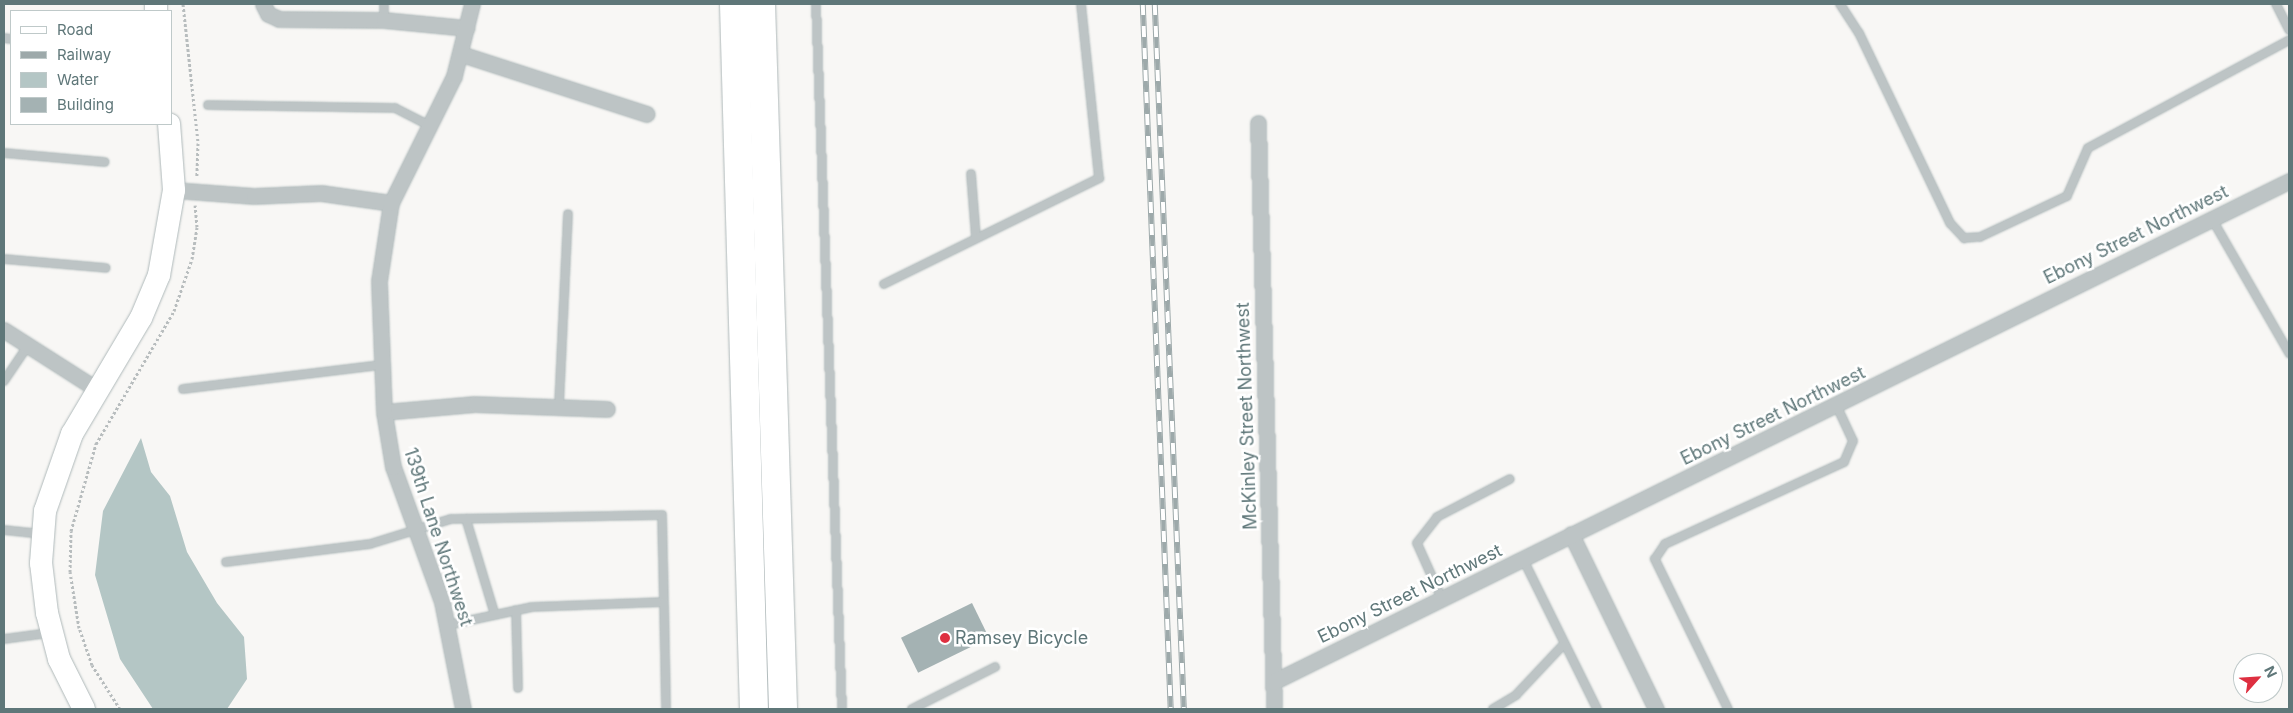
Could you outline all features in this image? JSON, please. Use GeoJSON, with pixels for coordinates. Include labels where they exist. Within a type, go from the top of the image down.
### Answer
{"type":"FeatureCollection","features":[{"type":"Feature","properties":{"kind":"highway"},"geometry":{"type":"LineString","coordinates":[[734,4],[754,709]]}},
{"type":"Feature","properties":{"kind":"highway"},"geometry":{"type":"LineString","coordinates":[[760,4],[783,709]]}},
{"type":"Feature","properties":{"kind":"street"},"geometry":{"type":"LineString","coordinates":[[263,4],[268,14],[279,19],[384,20],[467,28]]}},
{"type":"Feature","properties":{"kind":"street","name":"139th Lane Northwest"},"geometry":{"type":"LineString","coordinates":[[463,709],[448,625],[392,467],[384,412],[379,281],[391,203],[461,54],[472,4]]}},
{"type":"Feature","properties":{"kind":"street"},"geometry":{"type":"LineString","coordinates":[[461,54],[647,114]]}},
{"type":"Feature","properties":{"kind":"street","name":"McKinley Street Northwest"},"geometry":{"type":"LineString","coordinates":[[1258,123],[1274,707]]}},
{"type":"Feature","properties":{"kind":"street"},"geometry":{"type":"LineString","coordinates":[[84,709],[67,678],[51,632],[43,590],[42,534],[60,460],[152,296],[170,236],[174,190],[169,125]]}},
{"type":"Feature","properties":{"kind":"street","name":"Ebony Street Northwest"},"geometry":{"type":"LineString","coordinates":[[1273,682],[2289,181]]}},
{"type":"Feature","properties":{"kind":"street"},"geometry":{"type":"LineString","coordinates":[[174,190],[254,196],[321,193],[391,203]]}},
{"type":"Feature","properties":{"kind":"street"},"geometry":{"type":"LineString","coordinates":[[4,330],[27,347],[98,390]]}},
{"type":"Feature","properties":{"kind":"street"},"geometry":{"type":"LineString","coordinates":[[384,412],[475,404],[559,405],[607,409]]}},
{"type":"Feature","properties":{"kind":"street"},"geometry":{"type":"LineString","coordinates":[[1571,534],[1656,709]]}},
{"type":"Feature","properties":{"kind":"lane"},"geometry":{"type":"LineString","coordinates":[[384,4],[384,20]]}},
{"type":"Feature","properties":{"kind":"lane"},"geometry":{"type":"LineString","coordinates":[[816,4],[842,709]]}},
{"type":"Feature","properties":{"kind":"lane"},"geometry":{"type":"LineString","coordinates":[[884,284],[1099,178],[1081,4]]}},
{"type":"Feature","properties":{"kind":"lane"},"geometry":{"type":"LineString","coordinates":[[1840,4],[1859,33],[1950,223],[1964,238],[1980,237],[2067,196],[2088,148],[2289,40]]}},
{"type":"Feature","properties":{"kind":"lane"},"geometry":{"type":"LineString","coordinates":[[2276,4],[2289,30]]}},
{"type":"Feature","properties":{"kind":"lane"},"geometry":{"type":"LineString","coordinates":[[208,105],[395,108],[427,124]]}},
{"type":"Feature","properties":{"kind":"lane"},"geometry":{"type":"LineString","coordinates":[[4,153],[105,162]]}},
{"type":"Feature","properties":{"kind":"lane"},"geometry":{"type":"LineString","coordinates":[[971,174],[976,237]]}},
{"type":"Feature","properties":{"kind":"lane"},"geometry":{"type":"LineString","coordinates":[[559,405],[568,214]]}},
{"type":"Feature","properties":{"kind":"lane"},"geometry":{"type":"LineString","coordinates":[[2212,219],[2289,354]]}},
{"type":"Feature","properties":{"kind":"lane"},"geometry":{"type":"LineString","coordinates":[[4,259],[106,268]]}},
{"type":"Feature","properties":{"kind":"lane"},"geometry":{"type":"LineString","coordinates":[[4,381],[27,347]]}},
{"type":"Feature","properties":{"kind":"lane"},"geometry":{"type":"LineString","coordinates":[[183,389],[381,365]]}},
{"type":"Feature","properties":{"kind":"lane"},"geometry":{"type":"LineString","coordinates":[[1728,709],[1655,559],[1665,544],[1844,462],[1853,441],[1836,405]]}},
{"type":"Feature","properties":{"kind":"lane"},"geometry":{"type":"LineString","coordinates":[[1442,599],[1417,543],[1437,517],[1510,479]]}},
{"type":"Feature","properties":{"kind":"lane"},"geometry":{"type":"LineString","coordinates":[[226,562],[370,544],[466,519],[662,514],[666,709]]}},
{"type":"Feature","properties":{"kind":"lane"},"geometry":{"type":"LineString","coordinates":[[466,519],[495,615]]}},
{"type":"Feature","properties":{"kind":"lane"},"geometry":{"type":"LineString","coordinates":[[4,530],[42,534]]}},
{"type":"Feature","properties":{"kind":"lane"},"geometry":{"type":"LineString","coordinates":[[1523,559],[1562,646],[1597,709]]}},
{"type":"Feature","properties":{"kind":"lane"},"geometry":{"type":"LineString","coordinates":[[448,625],[516,610],[664,602]]}},
{"type":"Feature","properties":{"kind":"lane"},"geometry":{"type":"LineString","coordinates":[[516,610],[518,688]]}},
{"type":"Feature","properties":{"kind":"lane"},"geometry":{"type":"LineString","coordinates":[[4,639],[51,632]]}},
{"type":"Feature","properties":{"kind":"lane"},"geometry":{"type":"LineString","coordinates":[[1493,709],[1516,694],[1562,646]]}},
{"type":"Feature","properties":{"kind":"lane"},"geometry":{"type":"LineString","coordinates":[[912,709],[995,667]]}},
{"type":"Feature","properties":{"kind":"lane"},"geometry":{"type":"LineString","coordinates":[[458,709],[463,709]]}},
{"type":"Feature","properties":{"kind":"path"},"geometry":{"type":"LineString","coordinates":[[183,4],[198,143],[196,179]]}},
{"type":"Feature","properties":{"kind":"path"},"geometry":{"type":"LineString","coordinates":[[120,709],[92,665],[79,628],[70,572],[71,531],[96,444],[174,311],[192,259],[198,227],[194,204]]}},
{"type":"Feature","properties":{"kind":"water"},"geometry":{"type":"Polygon","coordinates":[[[141,438],[151,472],[170,496],[187,552],[217,603],[244,637],[247,679],[227,709],[153,709],[120,659],[95,575],[103,511],[141,438]]]}},
{"type":"Feature","properties":{"kind":"building","name":"Ramsey Bicycle"},"geometry":{"type":"Polygon","coordinates":[[[972,603],[989,638],[918,673],[901,638],[972,603]]]}},
{"type":"Feature","properties":{"kind":"railway"},"geometry":{"type":"LineString","coordinates":[[1143,4],[1171,709]]}},
{"type":"Feature","properties":{"kind":"railway"},"geometry":{"type":"LineString","coordinates":[[1155,4],[1184,709]]}},
{"type":"Feature","properties":{"kind":"place","name":"Ramsey Bicycle"},"geometry":{"type":"Point","coordinates":[945,638]}}]}
